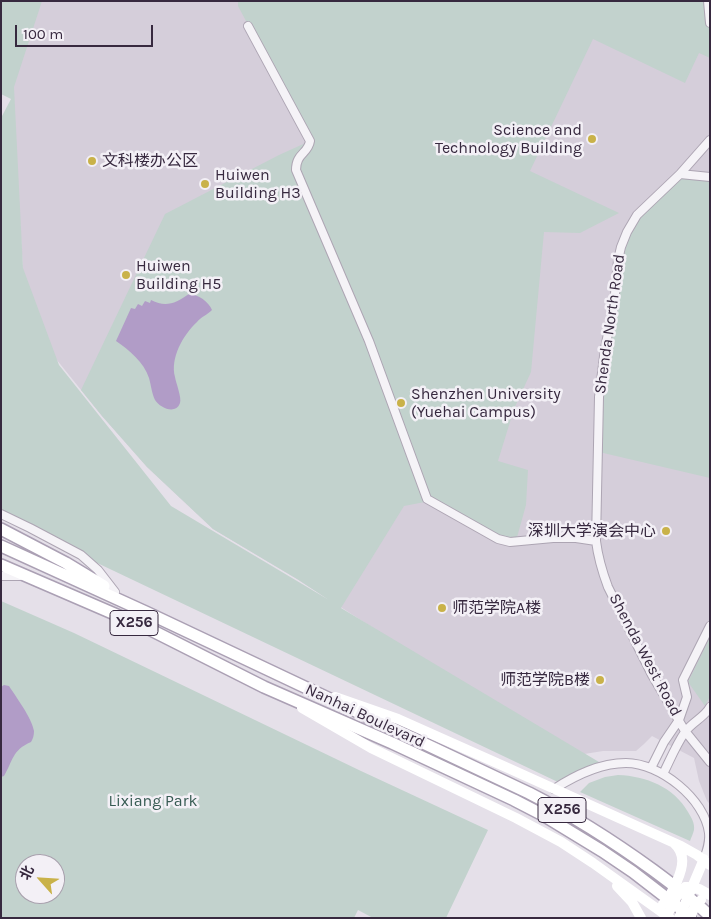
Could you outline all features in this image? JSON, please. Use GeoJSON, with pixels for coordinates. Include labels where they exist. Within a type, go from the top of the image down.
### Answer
{"type":"FeatureCollection","features":[{"type":"Feature","properties":{"kind":"main road"},"geometry":{"type":"LineString","coordinates":[[1,530],[66,563],[148,613]]}},
{"type":"Feature","properties":{"kind":"main road","name":"Nanhai Boulevard"},"geometry":{"type":"LineString","coordinates":[[1,546],[148,613],[560,809],[638,859],[710,916]]}},
{"type":"Feature","properties":{"kind":"main road","name":"Nanhai Boulevard"},"geometry":{"type":"LineString","coordinates":[[1,564],[147,628],[264,686],[514,800],[575,833],[633,872],[679,906],[691,918]]}},
{"type":"Feature","properties":{"kind":"main road"},"geometry":{"type":"LineString","coordinates":[[1,570],[47,585]]}},
{"type":"Feature","properties":{"kind":"main road"},"geometry":{"type":"LineString","coordinates":[[264,686],[371,748],[516,818],[561,842],[664,911],[707,862],[691,851],[672,842],[398,719],[294,682]]}},
{"type":"Feature","properties":{"kind":"main road"},"geometry":{"type":"LineString","coordinates":[[672,842],[679,848],[683,862],[681,872],[686,887],[679,918]]}},
{"type":"Feature","properties":{"kind":"main road"},"geometry":{"type":"LineString","coordinates":[[593,863],[622,890],[632,902],[641,918]]}},
{"type":"Feature","properties":{"kind":"main road"},"geometry":{"type":"LineString","coordinates":[[686,887],[707,898],[695,906],[691,918]]}},
{"type":"Feature","properties":{"kind":"street"},"geometry":{"type":"LineString","coordinates":[[708,1],[710,23]]}},
{"type":"Feature","properties":{"kind":"street"},"geometry":{"type":"LineString","coordinates":[[248,26],[310,141],[309,148],[296,163],[296,170],[369,342],[428,499],[498,539],[510,542],[553,538],[576,538],[596,541]]}},
{"type":"Feature","properties":{"kind":"street","name":"Shenda North Road"},"geometry":{"type":"LineString","coordinates":[[596,541],[599,397],[605,348],[614,305],[618,260],[627,232],[637,215],[680,174],[710,140]]}},
{"type":"Feature","properties":{"kind":"street"},"geometry":{"type":"LineString","coordinates":[[680,174],[710,177]]}},
{"type":"Feature","properties":{"kind":"street"},"geometry":{"type":"LineString","coordinates":[[1,514],[81,555],[98,570],[115,592]]}},
{"type":"Feature","properties":{"kind":"street","name":"Shenda West Road"},"geometry":{"type":"LineString","coordinates":[[596,541],[602,573],[652,675],[686,731],[710,762]]}},
{"type":"Feature","properties":{"kind":"street"},"geometry":{"type":"LineString","coordinates":[[1,576],[20,576]]}},
{"type":"Feature","properties":{"kind":"street"},"geometry":{"type":"LineString","coordinates":[[651,768],[664,742],[680,720],[687,697],[683,680],[710,626]]}},
{"type":"Feature","properties":{"kind":"street"},"geometry":{"type":"LineString","coordinates":[[663,774],[686,731],[701,715],[707,713],[710,707]]}},
{"type":"Feature","properties":{"kind":"street"},"geometry":{"type":"LineString","coordinates":[[554,789],[579,775],[602,766],[626,763],[644,765],[651,768],[672,780],[686,792],[698,807],[709,832],[707,862]]}},
{"type":"Feature","properties":{"kind":"shaded area","name":"Shenzhen University (Yuehai Campus)"},"geometry":{"type":"Polygon","coordinates":[[[34,1],[710,1],[710,804],[699,781],[694,758],[652,736],[636,751],[603,751],[572,756],[297,579],[213,529],[147,467],[102,416],[44,344],[25,301],[12,96],[15,52],[34,1]]]}},
{"type":"Feature","properties":{"kind":"shaded area"},"geometry":{"type":"Polygon","coordinates":[[[189,294],[203,299],[212,310],[192,327],[179,347],[174,362],[174,370],[180,403],[175,409],[168,409],[160,406],[155,400],[147,372],[140,362],[131,352],[116,341],[131,308],[135,309],[138,304],[142,306],[145,301],[150,303],[151,300],[161,304],[171,303],[189,294]]]}},
{"type":"Feature","properties":{"kind":"shaded area"},"geometry":{"type":"Polygon","coordinates":[[[4,685],[9,686],[30,720],[34,732],[31,742],[16,752],[4,776],[1,777],[1,687],[4,685]]]}},
{"type":"Feature","properties":{"kind":"green space"},"geometry":{"type":"Polygon","coordinates":[[[1,1],[42,1],[14,87],[23,268],[59,365],[171,506],[329,600],[213,529],[147,467],[81,390],[165,214],[310,141],[238,6],[238,1],[708,1],[710,58],[699,53],[685,83],[593,39],[530,171],[619,213],[580,233],[544,232],[531,372],[514,409],[498,461],[528,470],[526,505],[516,541],[510,542],[430,501],[404,506],[341,608],[599,762],[560,783],[72,551],[1,511],[1,118],[11,99],[1,94],[1,1]]]}},
{"type":"Feature","properties":{"kind":"green space"},"geometry":{"type":"Polygon","coordinates":[[[680,174],[710,177],[710,478],[599,452],[599,397],[618,260],[637,215],[680,174]]]}},
{"type":"Feature","properties":{"kind":"green space","name":"Lixiang Park"},"geometry":{"type":"Polygon","coordinates":[[[1,601],[74,633],[488,830],[446,918],[373,918],[358,910],[354,918],[1,918],[1,601]]]}},
{"type":"Feature","properties":{"kind":"green space"},"geometry":{"type":"Polygon","coordinates":[[[710,637],[710,696],[705,706],[688,682],[710,637]]]}},
{"type":"Feature","properties":{"kind":"green space"},"geometry":{"type":"Polygon","coordinates":[[[618,775],[639,778],[658,784],[675,796],[682,803],[693,823],[694,830],[690,841],[580,792],[589,783],[605,777],[618,775]]]}},
{"type":"Feature","properties":{"kind":"place","name":"Science and Technology Building"},"geometry":{"type":"Point","coordinates":[592,139]}},
{"type":"Feature","properties":{"kind":"place","name":"文科楼办公区"},"geometry":{"type":"Point","coordinates":[92,161]}},
{"type":"Feature","properties":{"kind":"place","name":"Huiwen Building H3"},"geometry":{"type":"Point","coordinates":[205,184]}},
{"type":"Feature","properties":{"kind":"place","name":"Huiwen Building H5"},"geometry":{"type":"Point","coordinates":[126,275]}},
{"type":"Feature","properties":{"kind":"place","name":"Shenzhen University (Yuehai Campus)"},"geometry":{"type":"Point","coordinates":[401,403]}},
{"type":"Feature","properties":{"kind":"place","name":"深圳大学演会中心"},"geometry":{"type":"Point","coordinates":[666,531]}},
{"type":"Feature","properties":{"kind":"place","name":"师范学院A楼"},"geometry":{"type":"Point","coordinates":[442,608]}},
{"type":"Feature","properties":{"kind":"place","name":"师范学院B楼"},"geometry":{"type":"Point","coordinates":[600,680]}}]}
